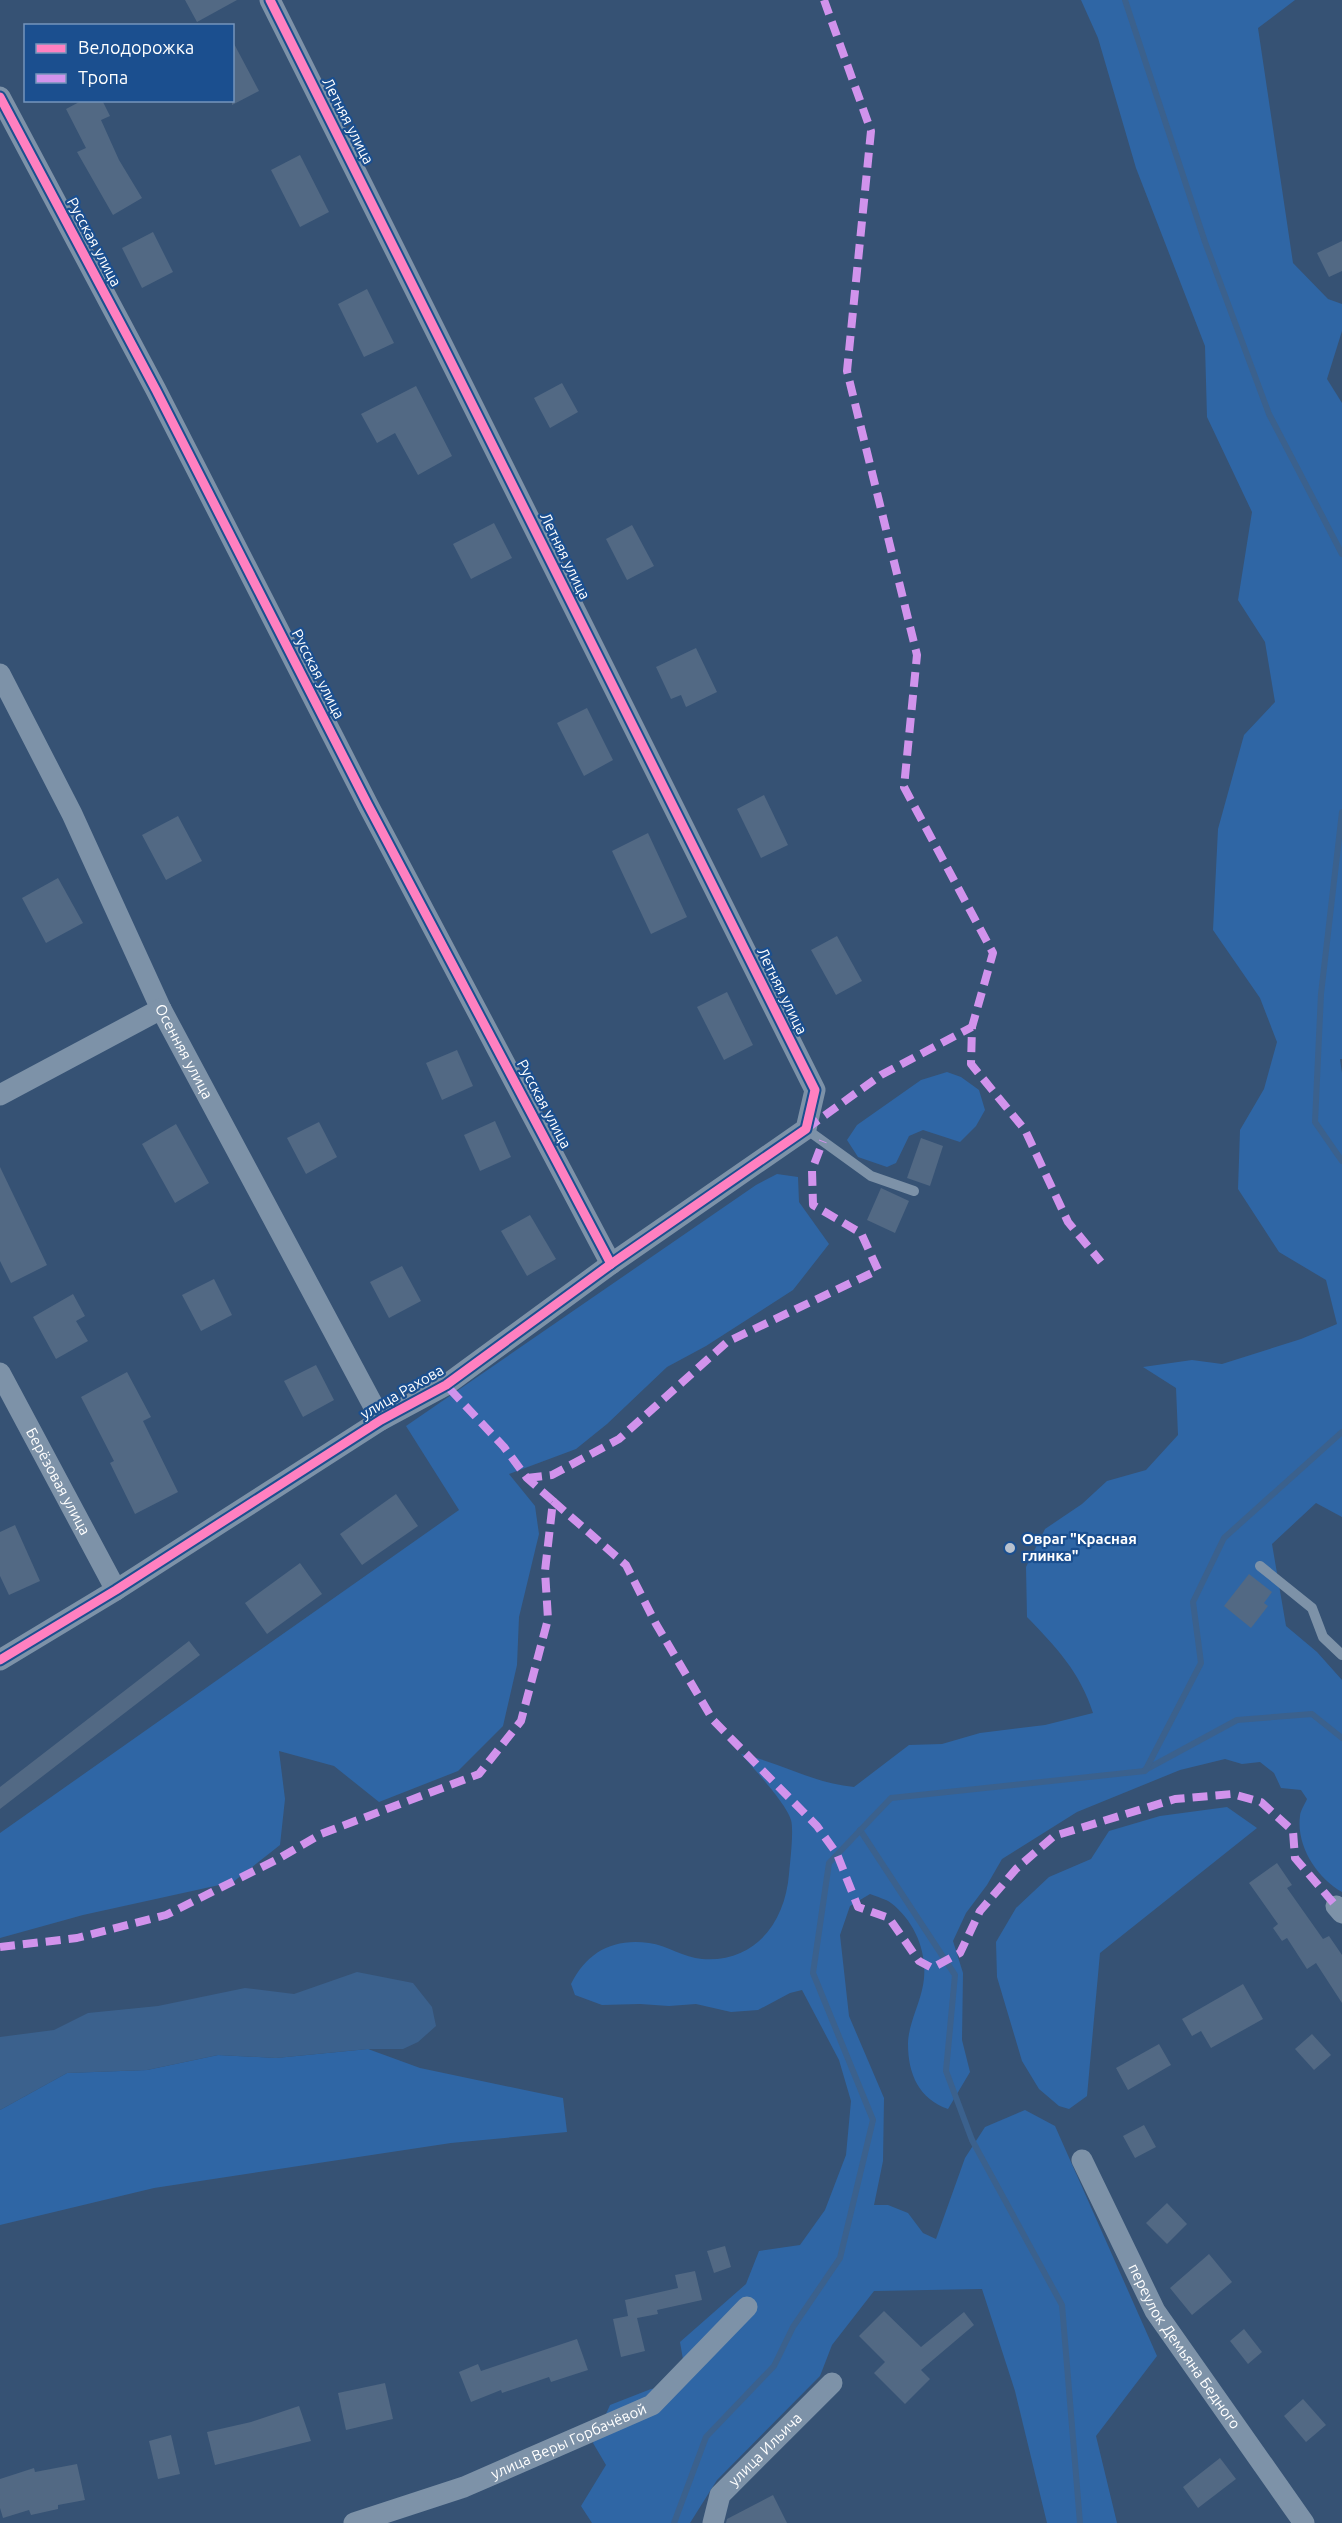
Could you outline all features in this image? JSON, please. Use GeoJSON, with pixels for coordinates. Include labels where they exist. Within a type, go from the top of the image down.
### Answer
{"type":"FeatureCollection","features":[{"type":"Feature","properties":{"kind":"street","name":"Летняя улица"},"geometry":{"type":"LineString","coordinates":[[270,0],[814,1090],[806,1129]]}},
{"type":"Feature","properties":{"kind":"street","name":"Русская улица"},"geometry":{"type":"LineString","coordinates":[[0,97],[156,390],[363,794],[611,1264]]}},
{"type":"Feature","properties":{"kind":"street","name":"Осенняя улица"},"geometry":{"type":"LineString","coordinates":[[0,675],[72,814],[161,1009],[381,1420]]}},
{"type":"Feature","properties":{"kind":"street"},"geometry":{"type":"LineString","coordinates":[[0,1095],[161,1009]]}},
{"type":"Feature","properties":{"kind":"street","name":"улица Рахова"},"geometry":{"type":"LineString","coordinates":[[0,1660],[116,1590],[381,1420],[446,1385],[611,1264],[806,1129]]}},
{"type":"Feature","properties":{"kind":"street","name":"Берёзовая улица"},"geometry":{"type":"LineString","coordinates":[[0,1373],[116,1590]]}},
{"type":"Feature","properties":{"kind":"street","name":"переулок Демьяна Бедного"},"geometry":{"type":"LineString","coordinates":[[1082,2160],[1155,2311],[1304,2523]]}},
{"type":"Feature","properties":{"kind":"street","name":"улица Веры Горбачёвой"},"geometry":{"type":"LineString","coordinates":[[354,2523],[464,2487],[652,2404],[747,2307]]}},
{"type":"Feature","properties":{"kind":"street","name":"улица Ильича"},"geometry":{"type":"LineString","coordinates":[[713,2523],[720,2495],[832,2383]]}},
{"type":"Feature","properties":{"kind":"lane"},"geometry":{"type":"LineString","coordinates":[[806,1129],[871,1176],[914,1191]]}},
{"type":"Feature","properties":{"kind":"lane"},"geometry":{"type":"LineString","coordinates":[[1260,1566],[1312,1608],[1323,1637],[1342,1655]]}},
{"type":"Feature","properties":{"kind":"shaded area"},"geometry":{"type":"Polygon","coordinates":[[[1081,0],[1295,0],[1258,28],[1293,263],[1328,299],[1342,304],[1342,331],[1327,379],[1342,403],[1342,1059],[1340,1059],[1342,1073],[1342,1517],[1316,1503],[1272,1544],[1286,1626],[1317,1652],[1342,1680],[1342,1892],[1324,1878],[1305,1850],[1301,1839],[1300,1816],[1307,1799],[1301,1790],[1281,1788],[1274,1773],[1260,1762],[1242,1764],[1225,1759],[1180,1770],[1077,1812],[1002,1859],[987,1885],[966,1913],[953,1941],[963,1973],[962,2040],[970,2072],[948,2109],[938,2105],[923,2092],[917,2084],[910,2065],[908,2037],[924,1978],[923,1954],[914,1931],[900,1911],[884,1899],[870,1894],[850,1906],[840,1935],[849,2016],[884,2098],[883,2161],[874,2205],[888,2205],[908,2213],[923,2233],[936,2239],[965,2158],[985,2127],[1025,2110],[1055,2126],[1157,2356],[1096,2436],[1117,2523],[1047,2523],[1015,2391],[982,2289],[874,2291],[832,2345],[820,2376],[717,2480],[690,2523],[592,2523],[581,2506],[606,2465],[593,2443],[610,2405],[651,2389],[687,2383],[680,2342],[746,2284],[759,2251],[800,2245],[825,2210],[846,2155],[851,2101],[839,2060],[802,1990],[790,1993],[758,2010],[731,2012],[696,2004],[602,2005],[575,1995],[571,1984],[577,1973],[585,1963],[602,1950],[624,1943],[649,1943],[695,1958],[721,1959],[752,1947],[774,1923],[781,1909],[789,1874],[792,1847],[791,1820],[776,1795],[741,1754],[824,1781],[854,1787],[909,1745],[942,1744],[980,1733],[1045,1725],[1093,1713],[1088,1698],[1066,1661],[1027,1617],[1026,1567],[1045,1529],[1082,1504],[1107,1481],[1146,1470],[1178,1435],[1176,1388],[1143,1367],[1192,1360],[1222,1364],[1301,1339],[1337,1324],[1326,1280],[1279,1252],[1238,1189],[1240,1130],[1264,1089],[1277,1042],[1260,998],[1213,930],[1218,829],[1244,735],[1275,702],[1265,642],[1238,600],[1252,512],[1207,417],[1205,346],[1136,168],[1098,38],[1081,0]]]}},
{"type":"Feature","properties":{"kind":"shaded area"},"geometry":{"type":"Polygon","coordinates":[[[947,1072],[961,1077],[979,1090],[985,1110],[976,1126],[960,1142],[923,1130],[909,1136],[896,1163],[887,1167],[858,1157],[847,1140],[857,1125],[921,1080],[947,1072]]]}},
{"type":"Feature","properties":{"kind":"shaded area"},"geometry":{"type":"Polygon","coordinates":[[[777,1174],[798,1177],[799,1202],[829,1244],[793,1290],[706,1346],[667,1367],[607,1424],[576,1449],[509,1474],[535,1506],[539,1534],[519,1617],[517,1665],[503,1726],[458,1771],[379,1802],[334,1766],[279,1751],[285,1799],[280,1845],[233,1882],[83,1915],[0,1938],[0,1833],[459,1510],[406,1426],[756,1185],[777,1174]]]}},
{"type":"Feature","properties":{"kind":"shaded area"},"geometry":{"type":"Polygon","coordinates":[[[1227,1807],[1257,1828],[1100,1953],[1087,2096],[1069,2109],[1059,2106],[1039,2089],[1022,2061],[997,1977],[996,1942],[1016,1908],[1049,1877],[1091,1859],[1109,1831],[1160,1816],[1227,1807]]]}},
{"type":"Feature","properties":{"kind":"shaded area"},"geometry":{"type":"Polygon","coordinates":[[[357,1972],[413,1983],[432,2007],[436,2026],[418,2042],[403,2049],[368,2049],[276,2058],[218,2055],[147,2070],[67,2073],[0,2110],[0,2037],[54,2030],[88,2013],[158,2006],[245,1988],[294,1994],[357,1972]]]}},
{"type":"Feature","properties":{"kind":"shaded area"},"geometry":{"type":"Polygon","coordinates":[[[368,2049],[420,2068],[563,2098],[567,2132],[451,2143],[154,2188],[0,2225],[0,2110],[67,2073],[147,2070],[218,2055],[276,2058],[368,2049]]]}},
{"type":"Feature","properties":{"kind":"building"},"geometry":{"type":"Polygon","coordinates":[[[185,0],[237,0],[197,22],[185,0]]]}},
{"type":"Feature","properties":{"kind":"building"},"geometry":{"type":"Polygon","coordinates":[[[234,44],[259,91],[232,105],[234,102],[234,44]]]}},
{"type":"Feature","properties":{"kind":"building"},"geometry":{"type":"Polygon","coordinates":[[[79,102],[103,102],[110,116],[101,120],[119,160],[142,198],[113,215],[77,152],[86,148],[66,109],[79,102]]]}},
{"type":"Feature","properties":{"kind":"building"},"geometry":{"type":"Polygon","coordinates":[[[300,155],[329,212],[300,227],[271,170],[300,155]]]}},
{"type":"Feature","properties":{"kind":"building"},"geometry":{"type":"Polygon","coordinates":[[[153,232],[173,272],[142,288],[122,248],[153,232]]]}},
{"type":"Feature","properties":{"kind":"building"},"geometry":{"type":"Polygon","coordinates":[[[1342,241],[1342,271],[1329,277],[1317,253],[1342,241]]]}},
{"type":"Feature","properties":{"kind":"building"},"geometry":{"type":"Polygon","coordinates":[[[367,289],[394,343],[364,357],[338,304],[367,289]]]}},
{"type":"Feature","properties":{"kind":"building"},"geometry":{"type":"Polygon","coordinates":[[[562,383],[578,412],[550,428],[534,398],[562,383]]]}},
{"type":"Feature","properties":{"kind":"building"},"geometry":{"type":"Polygon","coordinates":[[[416,386],[452,456],[418,475],[395,433],[377,443],[361,414],[416,386]]]}},
{"type":"Feature","properties":{"kind":"building"},"geometry":{"type":"Polygon","coordinates":[[[494,523],[512,558],[471,579],[453,544],[494,523]]]}},
{"type":"Feature","properties":{"kind":"building"},"geometry":{"type":"Polygon","coordinates":[[[632,525],[654,566],[627,580],[606,539],[632,525]]]}},
{"type":"Feature","properties":{"kind":"building"},"geometry":{"type":"Polygon","coordinates":[[[696,648],[717,692],[686,707],[681,695],[671,699],[656,667],[696,648]]]}},
{"type":"Feature","properties":{"kind":"building"},"geometry":{"type":"Polygon","coordinates":[[[587,708],[613,760],[584,776],[557,723],[587,708]]]}},
{"type":"Feature","properties":{"kind":"building"},"geometry":{"type":"Polygon","coordinates":[[[764,795],[788,845],[761,858],[737,809],[764,795]]]}},
{"type":"Feature","properties":{"kind":"building"},"geometry":{"type":"Polygon","coordinates":[[[178,816],[202,861],[166,880],[142,835],[178,816]]]}},
{"type":"Feature","properties":{"kind":"building"},"geometry":{"type":"Polygon","coordinates":[[[648,833],[687,917],[651,934],[612,851],[648,833]]]}},
{"type":"Feature","properties":{"kind":"building"},"geometry":{"type":"Polygon","coordinates":[[[58,878],[83,923],[46,943],[22,898],[58,878]]]}},
{"type":"Feature","properties":{"kind":"building"},"geometry":{"type":"Polygon","coordinates":[[[837,936],[862,981],[836,995],[811,950],[837,936]]]}},
{"type":"Feature","properties":{"kind":"building"},"geometry":{"type":"Polygon","coordinates":[[[727,992],[753,1045],[724,1060],[697,1007],[727,992]]]}},
{"type":"Feature","properties":{"kind":"building"},"geometry":{"type":"Polygon","coordinates":[[[457,1050],[473,1086],[442,1100],[426,1063],[457,1050]]]}},
{"type":"Feature","properties":{"kind":"building"},"geometry":{"type":"Polygon","coordinates":[[[495,1121],[511,1157],[480,1171],[464,1135],[495,1121]]]}},
{"type":"Feature","properties":{"kind":"building"},"geometry":{"type":"Polygon","coordinates":[[[319,1122],[337,1157],[306,1174],[287,1138],[319,1122]]]}},
{"type":"Feature","properties":{"kind":"building"},"geometry":{"type":"Polygon","coordinates":[[[176,1124],[209,1183],[175,1203],[142,1144],[176,1124]]]}},
{"type":"Feature","properties":{"kind":"building"},"geometry":{"type":"Polygon","coordinates":[[[921,1138],[943,1146],[930,1186],[907,1178],[921,1138]]]}},
{"type":"Feature","properties":{"kind":"building"},"geometry":{"type":"Polygon","coordinates":[[[0,1167],[47,1265],[11,1283],[0,1261],[0,1167]]]}},
{"type":"Feature","properties":{"kind":"building"},"geometry":{"type":"Polygon","coordinates":[[[881,1188],[909,1201],[895,1233],[867,1220],[881,1188]]]}},
{"type":"Feature","properties":{"kind":"building"},"geometry":{"type":"Polygon","coordinates":[[[530,1215],[556,1259],[527,1276],[501,1231],[530,1215]]]}},
{"type":"Feature","properties":{"kind":"building"},"geometry":{"type":"Polygon","coordinates":[[[402,1266],[421,1301],[389,1318],[370,1282],[402,1266]]]}},
{"type":"Feature","properties":{"kind":"building"},"geometry":{"type":"Polygon","coordinates":[[[214,1279],[232,1315],[201,1331],[182,1295],[214,1279]]]}},
{"type":"Feature","properties":{"kind":"building"},"geometry":{"type":"Polygon","coordinates":[[[73,1294],[85,1316],[76,1321],[88,1341],[56,1359],[33,1317],[73,1294]]]}},
{"type":"Feature","properties":{"kind":"building"},"geometry":{"type":"Polygon","coordinates":[[[316,1365],[334,1400],[303,1417],[284,1381],[316,1365]]]}},
{"type":"Feature","properties":{"kind":"building"},"geometry":{"type":"Polygon","coordinates":[[[127,1372],[151,1417],[143,1421],[178,1492],[135,1514],[110,1463],[114,1461],[81,1397],[127,1372]]]}},
{"type":"Feature","properties":{"kind":"building"},"geometry":{"type":"Polygon","coordinates":[[[396,1494],[418,1526],[362,1565],[340,1534],[396,1494]]]}},
{"type":"Feature","properties":{"kind":"building"},"geometry":{"type":"Polygon","coordinates":[[[15,1525],[40,1581],[9,1595],[0,1576],[0,1532],[15,1525]]]}},
{"type":"Feature","properties":{"kind":"building"},"geometry":{"type":"Polygon","coordinates":[[[300,1563],[322,1594],[267,1634],[245,1603],[300,1563]]]}},
{"type":"Feature","properties":{"kind":"building"},"geometry":{"type":"Polygon","coordinates":[[[1249,1574],[1272,1592],[1264,1603],[1268,1606],[1251,1628],[1224,1606],[1249,1574]]]}},
{"type":"Feature","properties":{"kind":"building"},"geometry":{"type":"Polygon","coordinates":[[[189,1641],[200,1655],[0,1809],[0,1787],[189,1641]]]}},
{"type":"Feature","properties":{"kind":"building"},"geometry":{"type":"Polygon","coordinates":[[[1277,1863],[1292,1885],[1287,1888],[1323,1939],[1329,1936],[1342,1955],[1342,2003],[1316,1963],[1307,1969],[1287,1938],[1282,1941],[1273,1928],[1278,1924],[1249,1883],[1277,1863]]]}},
{"type":"Feature","properties":{"kind":"building"},"geometry":{"type":"Polygon","coordinates":[[[1243,1984],[1263,2019],[1211,2048],[1201,2031],[1192,2036],[1182,2019],[1243,1984]]]}},
{"type":"Feature","properties":{"kind":"building"},"geometry":{"type":"Polygon","coordinates":[[[1312,2034],[1331,2055],[1314,2070],[1295,2049],[1312,2034]]]}},
{"type":"Feature","properties":{"kind":"building"},"geometry":{"type":"Polygon","coordinates":[[[1159,2044],[1171,2065],[1128,2090],[1116,2068],[1159,2044]]]}},
{"type":"Feature","properties":{"kind":"building"},"geometry":{"type":"Polygon","coordinates":[[[1144,2125],[1156,2147],[1135,2158],[1123,2136],[1144,2125]]]}},
{"type":"Feature","properties":{"kind":"building"},"geometry":{"type":"Polygon","coordinates":[[[1167,2203],[1187,2224],[1167,2244],[1146,2223],[1167,2203]]]}},
{"type":"Feature","properties":{"kind":"building"},"geometry":{"type":"Polygon","coordinates":[[[725,2246],[731,2267],[714,2273],[707,2251],[725,2246]]]}},
{"type":"Feature","properties":{"kind":"building"},"geometry":{"type":"Polygon","coordinates":[[[1209,2254],[1232,2282],[1192,2315],[1170,2288],[1209,2254]]]}},
{"type":"Feature","properties":{"kind":"building"},"geometry":{"type":"Polygon","coordinates":[[[695,2271],[702,2300],[657,2310],[658,2314],[637,2318],[645,2351],[621,2357],[613,2319],[628,2316],[625,2300],[678,2288],[675,2275],[695,2271]]]}},
{"type":"Feature","properties":{"kind":"building"},"geometry":{"type":"Polygon","coordinates":[[[884,2311],[921,2347],[964,2312],[974,2325],[921,2370],[930,2379],[905,2404],[874,2373],[885,2362],[859,2336],[884,2311]]]}},
{"type":"Feature","properties":{"kind":"building"},"geometry":{"type":"Polygon","coordinates":[[[1244,2329],[1262,2352],[1248,2364],[1230,2341],[1244,2329]]]}},
{"type":"Feature","properties":{"kind":"building"},"geometry":{"type":"Polygon","coordinates":[[[577,2339],[588,2370],[551,2382],[549,2377],[502,2393],[501,2390],[471,2402],[459,2372],[478,2364],[481,2371],[577,2339]]]}},
{"type":"Feature","properties":{"kind":"building"},"geometry":{"type":"Polygon","coordinates":[[[385,2383],[393,2419],[346,2430],[338,2393],[385,2383]]]}},
{"type":"Feature","properties":{"kind":"building"},"geometry":{"type":"Polygon","coordinates":[[[1303,2399],[1326,2425],[1306,2442],[1284,2416],[1303,2399]]]}},
{"type":"Feature","properties":{"kind":"building"},"geometry":{"type":"Polygon","coordinates":[[[299,2406],[311,2441],[215,2465],[207,2432],[251,2422],[299,2406]]]}},
{"type":"Feature","properties":{"kind":"building"},"geometry":{"type":"Polygon","coordinates":[[[171,2435],[180,2474],[158,2479],[149,2441],[171,2435]]]}},
{"type":"Feature","properties":{"kind":"building"},"geometry":{"type":"Polygon","coordinates":[[[1220,2458],[1236,2479],[1198,2508],[1183,2487],[1220,2458]]]}},
{"type":"Feature","properties":{"kind":"building"},"geometry":{"type":"Polygon","coordinates":[[[77,2464],[85,2500],[58,2505],[58,2509],[31,2515],[29,2510],[3,2518],[0,2508],[0,2479],[34,2468],[35,2472],[77,2464]]]}},
{"type":"Feature","properties":{"kind":"building"},"geometry":{"type":"Polygon","coordinates":[[[773,2495],[787,2523],[726,2523],[727,2519],[773,2495]]]}},
{"type":"Feature","properties":{"kind":"waterway"},"geometry":{"type":"LineString","coordinates":[[1125,0],[1205,242],[1269,414],[1342,554]]}},
{"type":"Feature","properties":{"kind":"waterway"},"geometry":{"type":"LineString","coordinates":[[1342,812],[1321,994],[1315,1122],[1342,1161]]}},
{"type":"Feature","properties":{"kind":"waterway"},"geometry":{"type":"LineString","coordinates":[[674,2523],[706,2437],[774,2366],[793,2327],[840,2258],[873,2120],[813,1973],[829,1863],[891,1798],[1145,1771],[1201,1663],[1193,1602],[1224,1538],[1342,1432]]}},
{"type":"Feature","properties":{"kind":"waterway"},"geometry":{"type":"LineString","coordinates":[[1145,1770],[1237,1720],[1312,1714],[1342,1738]]}},
{"type":"Feature","properties":{"kind":"waterway"},"geometry":{"type":"LineString","coordinates":[[860,1830],[955,1975],[946,2071],[972,2140],[1062,2305],[1080,2523]]}},
{"type":"Feature","properties":{"kind":"marked path"},"geometry":{"type":"LineString","coordinates":[[824,0],[871,131],[847,371],[917,655],[904,787],[993,953],[972,1027],[971,1064],[1025,1130],[1068,1222],[1101,1262]]}},
{"type":"Feature","properties":{"kind":"marked path"},"geometry":{"type":"LineString","coordinates":[[806,1129],[881,1075],[972,1027]]}},
{"type":"Feature","properties":{"kind":"marked path"},"geometry":{"type":"LineString","coordinates":[[527,1478],[552,1475],[619,1439],[727,1342],[878,1270],[861,1233],[813,1205],[812,1170],[823,1141]]}},
{"type":"Feature","properties":{"kind":"marked path"},"geometry":{"type":"LineString","coordinates":[[0,1947],[77,1938],[166,1915],[278,1859],[321,1834],[479,1774],[521,1721],[548,1619],[545,1571],[553,1501],[527,1478],[504,1447],[446,1385]]}},
{"type":"Feature","properties":{"kind":"marked path"},"geometry":{"type":"LineString","coordinates":[[553,1501],[626,1565],[656,1624],[713,1720],[817,1826],[837,1854],[858,1907],[889,1918],[919,1961],[932,1968],[960,1953],[980,1911],[1016,1869],[1054,1836],[1175,1799],[1232,1794],[1261,1802],[1293,1831],[1295,1858],[1336,1906]]}},
{"type":"Feature","properties":{"kind":"cycle path"},"geometry":{"type":"LineString","coordinates":[[0,1660],[116,1590],[381,1420],[446,1385],[611,1264],[806,1129],[815,1090],[270,0]]}},
{"type":"Feature","properties":{"kind":"cycle path"},"geometry":{"type":"LineString","coordinates":[[0,97],[156,390],[368,805],[611,1264]]}},
{"type":"Feature","properties":{"kind":"place","name":"Овраг \"Красная глинка\""},"geometry":{"type":"Point","coordinates":[1010,1548]}}]}
